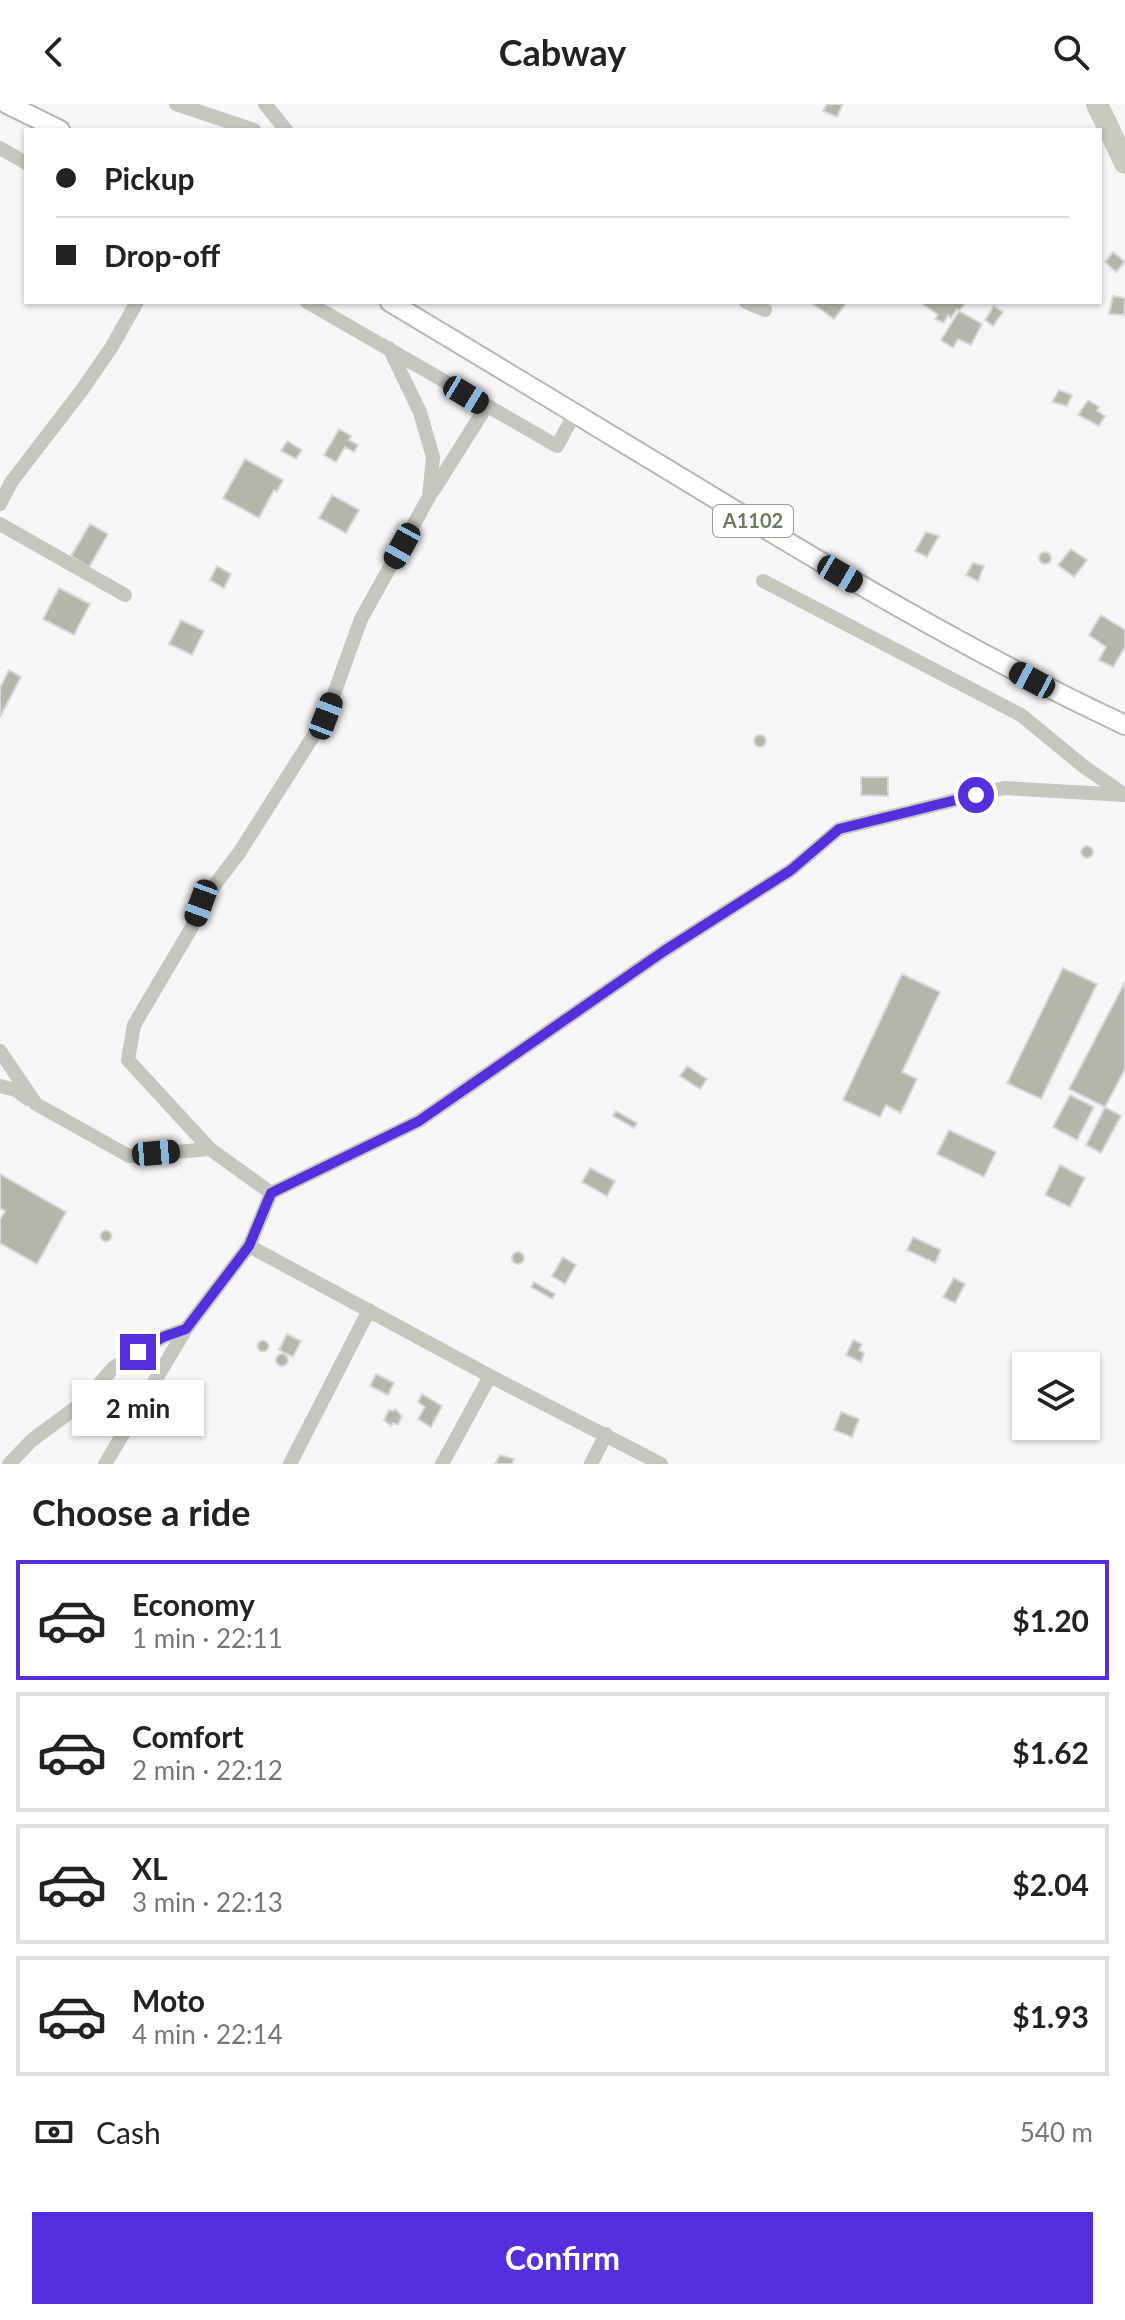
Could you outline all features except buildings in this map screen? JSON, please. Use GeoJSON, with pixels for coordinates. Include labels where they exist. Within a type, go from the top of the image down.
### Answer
{"type":"FeatureCollection","features":[{"type":"Feature","properties":{"kind":"main road"},"geometry":{"type":"LineString","coordinates":[[7,104],[56,128]]}},
{"type":"Feature","properties":{"kind":"main road","name":"A1102"},"geometry":{"type":"LineString","coordinates":[[393,304],[817,561],[1056,693],[1125,725]]}},
{"type":"Feature","properties":{"kind":"street"},"geometry":{"type":"LineString","coordinates":[[176,104],[248,128]]}},
{"type":"Feature","properties":{"kind":"street"},"geometry":{"type":"LineString","coordinates":[[265,104],[284,128]]}},
{"type":"Feature","properties":{"kind":"street"},"geometry":{"type":"LineString","coordinates":[[0,148],[24,162]]}},
{"type":"Feature","properties":{"kind":"street"},"geometry":{"type":"LineString","coordinates":[[0,504],[12,481],[111,348],[136,304]]}},
{"type":"Feature","properties":{"kind":"street"},"geometry":{"type":"LineString","coordinates":[[311,304],[557,446],[575,413]]}},
{"type":"Feature","properties":{"kind":"street"},"geometry":{"type":"LineString","coordinates":[[751,304],[765,310]]}},
{"type":"Feature","properties":{"kind":"street"},"geometry":{"type":"LineString","coordinates":[[389,348],[420,412],[433,457],[429,497]]}},
{"type":"Feature","properties":{"kind":"street"},"geometry":{"type":"LineString","coordinates":[[271,1193],[210,1149],[128,1060],[134,1025],[192,927],[201,903],[239,853],[326,716],[361,619],[429,497],[486,407]]}},
{"type":"Feature","properties":{"kind":"street"},"geometry":{"type":"LineString","coordinates":[[0,524],[125,595]]}},
{"type":"Feature","properties":{"kind":"street"},"geometry":{"type":"LineString","coordinates":[[763,581],[1021,715],[1083,766],[1125,795]]}},
{"type":"Feature","properties":{"kind":"street"},"geometry":{"type":"LineString","coordinates":[[105,1464],[186,1329],[249,1246],[271,1193],[419,1121],[664,951],[791,870],[839,829],[1004,788],[1125,795]]}},
{"type":"Feature","properties":{"kind":"street"},"geometry":{"type":"LineString","coordinates":[[0,1051],[36,1104]]}},
{"type":"Feature","properties":{"kind":"street"},"geometry":{"type":"LineString","coordinates":[[0,1086],[16,1090],[129,1156],[210,1149]]}},
{"type":"Feature","properties":{"kind":"street"},"geometry":{"type":"LineString","coordinates":[[249,1246],[661,1464]]}},
{"type":"Feature","properties":{"kind":"street"},"geometry":{"type":"LineString","coordinates":[[290,1464],[369,1310]]}},
{"type":"Feature","properties":{"kind":"street"},"geometry":{"type":"LineString","coordinates":[[9,1464],[32,1440],[85,1401],[113,1368],[163,1337],[186,1329]]}},
{"type":"Feature","properties":{"kind":"street"},"geometry":{"type":"LineString","coordinates":[[442,1464],[490,1376]]}},
{"type":"Feature","properties":{"kind":"street"},"geometry":{"type":"LineString","coordinates":[[591,1464],[606,1434]]}},
{"type":"Feature","properties":{"kind":"waterway"},"geometry":{"type":"LineString","coordinates":[[1097,104],[1125,163]]}},
{"type":"Feature","properties":{"kind":"route"},"geometry":{"type":"LineString","coordinates":[[138,1352],[163,1337],[186,1329],[249,1246],[271,1193],[419,1121],[664,951],[791,870],[807,853],[839,829],[976,795]]}}]}
